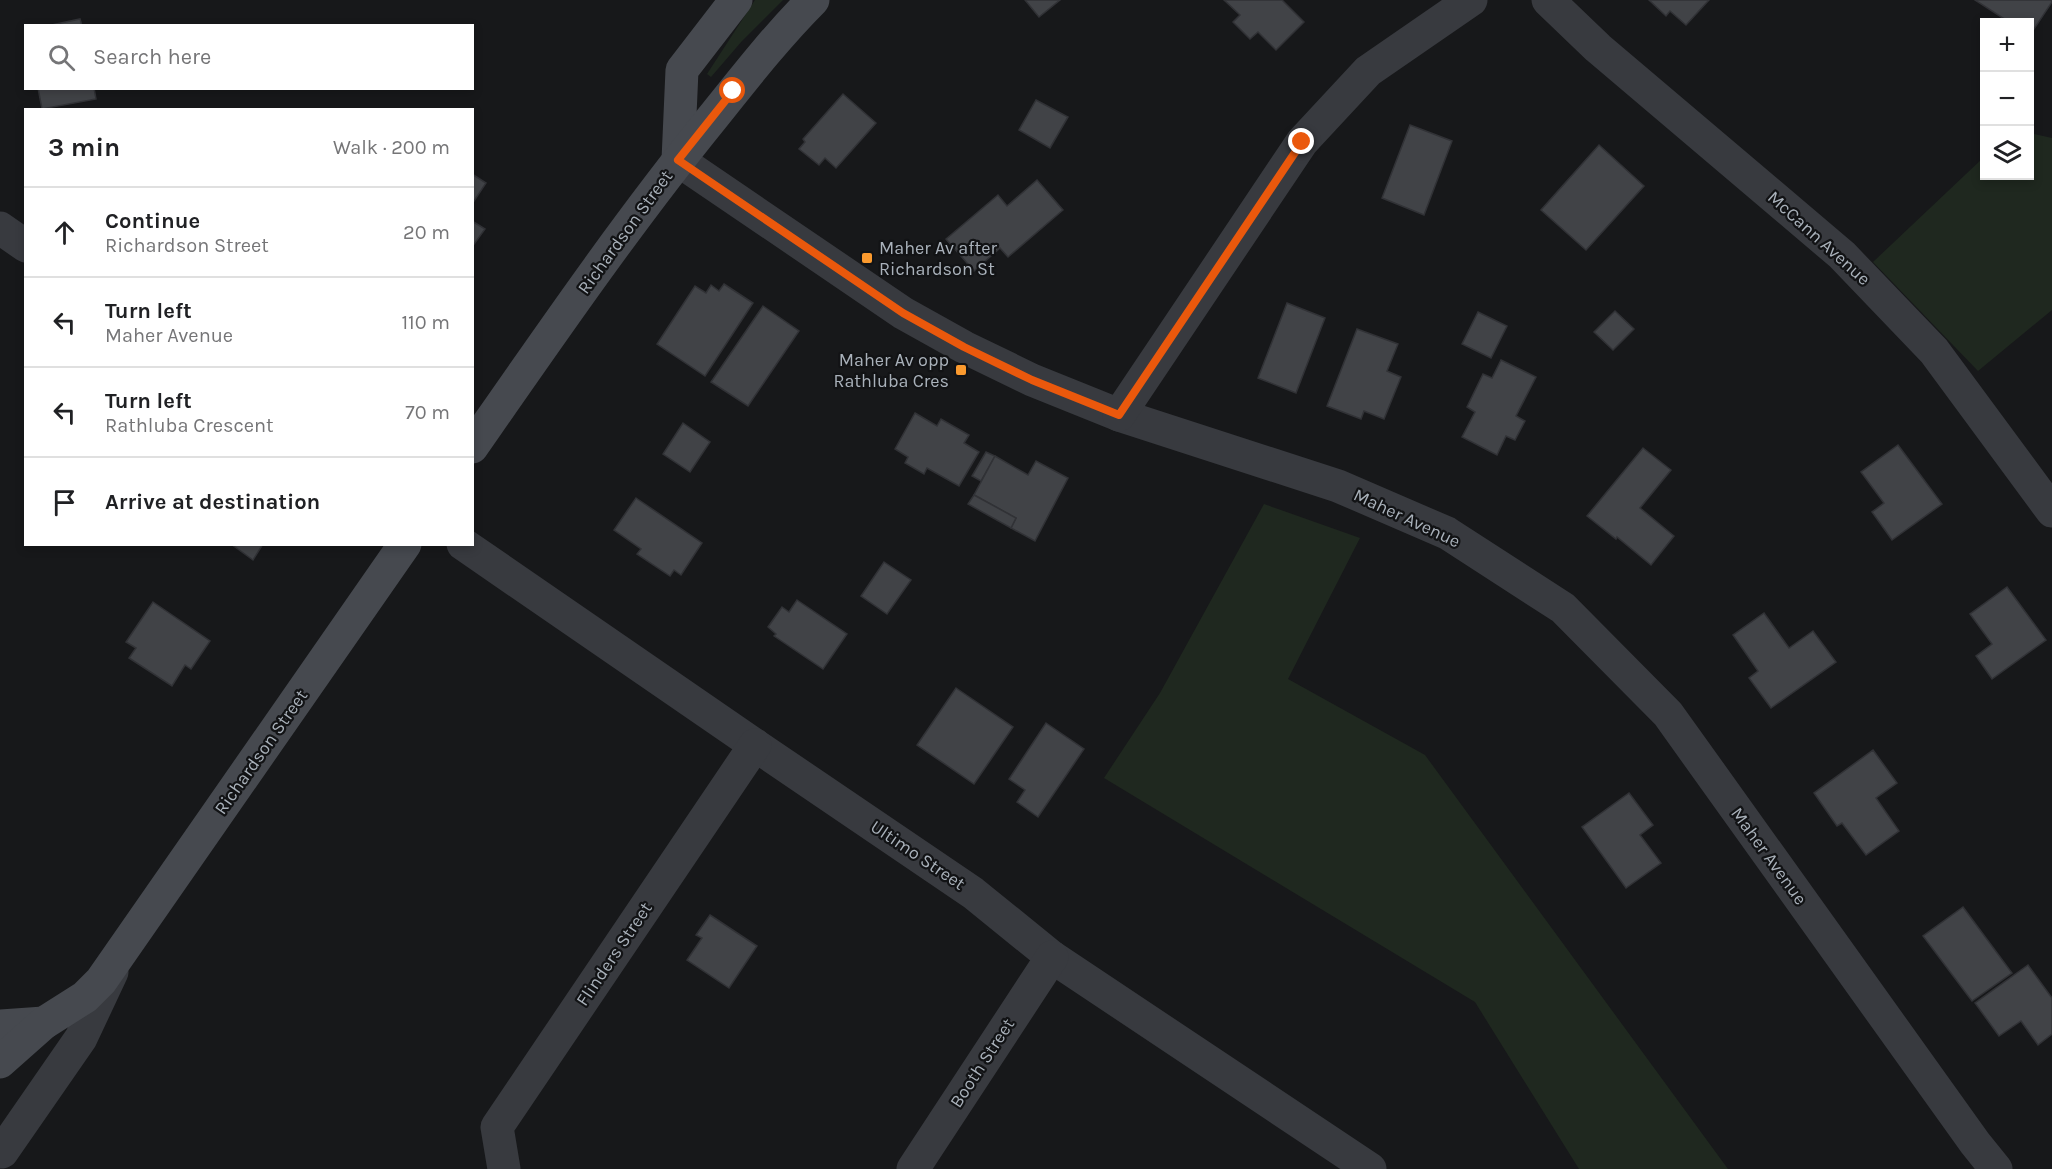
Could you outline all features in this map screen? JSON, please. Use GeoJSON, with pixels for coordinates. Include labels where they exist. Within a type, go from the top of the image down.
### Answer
{"type":"FeatureCollection","features":[{"type":"Feature","properties":{"kind":"main road"},"geometry":{"type":"LineString","coordinates":[[678,160],[682,70],[735,0]]}},
{"type":"Feature","properties":{"kind":"main road","name":"Richardson Street"},"geometry":{"type":"LineString","coordinates":[[474,444],[611,249],[678,160],[733,91],[813,0]]}},
{"type":"Feature","properties":{"kind":"main road","name":"Richardson Street"},"geometry":{"type":"LineString","coordinates":[[0,1062],[44,1023],[85,997],[101,981],[404,546]]}},
{"type":"Feature","properties":{"kind":"main road","name":"Richardson Street"},"geometry":{"type":"LineString","coordinates":[[0,1026],[44,1023]]}},
{"type":"Feature","properties":{"kind":"street"},"geometry":{"type":"LineString","coordinates":[[1119,415],[1302,142],[1368,71],[1471,0]]}},
{"type":"Feature","properties":{"kind":"street","name":"McCann Avenue"},"geometry":{"type":"LineString","coordinates":[[1548,0],[1598,48],[1842,255],[1934,351],[2052,511]]}},
{"type":"Feature","properties":{"kind":"street","name":"Maher Avenue"},"geometry":{"type":"LineString","coordinates":[[678,160],[903,313],[964,347],[1032,380],[1119,415],[1338,486],[1447,533],[1563,608],[1668,714],[1975,1143],[1996,1169]]}},
{"type":"Feature","properties":{"kind":"street"},"geometry":{"type":"LineString","coordinates":[[0,228],[24,245]]}},
{"type":"Feature","properties":{"kind":"street","name":"Ultimo Street"},"geometry":{"type":"LineString","coordinates":[[467,546],[755,746],[973,893],[1052,957],[1370,1169]]}},
{"type":"Feature","properties":{"kind":"street","name":"Flinders Street"},"geometry":{"type":"LineString","coordinates":[[504,1169],[497,1126],[755,746]]}},
{"type":"Feature","properties":{"kind":"street","name":"Booth Street"},"geometry":{"type":"LineString","coordinates":[[913,1169],[1052,957]]}},
{"type":"Feature","properties":{"kind":"street","name":"Richardson Street"},"geometry":{"type":"LineString","coordinates":[[2,1152],[81,1038],[117,959]]}},
{"type":"Feature","properties":{"kind":"shaded area"},"geometry":{"type":"Polygon","coordinates":[[[755,0],[783,0],[742,41],[711,77],[707,74],[755,0]]]}},
{"type":"Feature","properties":{"kind":"shaded area"},"geometry":{"type":"Polygon","coordinates":[[[2034,134],[2052,138],[2052,310],[1978,371],[1873,262],[1980,161],[1980,180],[2034,180],[2034,134]]]}},
{"type":"Feature","properties":{"kind":"shaded area"},"geometry":{"type":"Polygon","coordinates":[[[1264,504],[1360,538],[1288,679],[1425,755],[1728,1169],[1579,1169],[1475,1002],[1104,778],[1160,693],[1264,504]]]}},
{"type":"Feature","properties":{"kind":"building"},"geometry":{"type":"Polygon","coordinates":[[[1025,0],[1060,0],[1039,17],[1025,0]]]}},
{"type":"Feature","properties":{"kind":"building"},"geometry":{"type":"Polygon","coordinates":[[[1224,0],[1282,0],[1304,22],[1276,50],[1258,32],[1250,39],[1233,22],[1240,15],[1224,0]]]}},
{"type":"Feature","properties":{"kind":"building"},"geometry":{"type":"Polygon","coordinates":[[[1649,0],[1709,0],[1686,25],[1670,11],[1666,16],[1649,0]]]}},
{"type":"Feature","properties":{"kind":"building"},"geometry":{"type":"Polygon","coordinates":[[[1975,0],[2051,0],[2052,2],[2034,29],[2034,18],[2003,18],[1975,0]]]}},
{"type":"Feature","properties":{"kind":"building"},"geometry":{"type":"Polygon","coordinates":[[[80,19],[81,24],[56,24],[80,19]]]}},
{"type":"Feature","properties":{"kind":"building"},"geometry":{"type":"Polygon","coordinates":[[[38,90],[94,90],[96,99],[42,108],[38,90]]]}},
{"type":"Feature","properties":{"kind":"building"},"geometry":{"type":"Polygon","coordinates":[[[843,94],[876,123],[836,168],[825,158],[819,165],[799,149],[805,142],[803,139],[843,94]]]}},
{"type":"Feature","properties":{"kind":"building"},"geometry":{"type":"Polygon","coordinates":[[[1036,100],[1068,117],[1050,148],[1019,130],[1036,100]]]}},
{"type":"Feature","properties":{"kind":"building"},"geometry":{"type":"Polygon","coordinates":[[[1410,125],[1452,141],[1424,215],[1382,198],[1410,125]]]}},
{"type":"Feature","properties":{"kind":"building"},"geometry":{"type":"Polygon","coordinates":[[[1599,145],[1644,186],[1586,250],[1541,210],[1599,145]]]}},
{"type":"Feature","properties":{"kind":"building"},"geometry":{"type":"Polygon","coordinates":[[[474,175],[486,183],[474,201],[474,175]]]}},
{"type":"Feature","properties":{"kind":"building"},"geometry":{"type":"Polygon","coordinates":[[[1037,180],[1063,210],[1008,257],[1000,248],[974,271],[946,239],[998,195],[1007,206],[1037,180]]]}},
{"type":"Feature","properties":{"kind":"building"},"geometry":{"type":"Polygon","coordinates":[[[474,222],[485,229],[474,244],[474,222]]]}},
{"type":"Feature","properties":{"kind":"building"},"geometry":{"type":"Polygon","coordinates":[[[724,284],[753,303],[705,376],[657,344],[695,286],[706,293],[711,285],[719,291],[724,284]]]}},
{"type":"Feature","properties":{"kind":"building"},"geometry":{"type":"Polygon","coordinates":[[[1287,303],[1325,318],[1296,393],[1258,378],[1287,303]]]}},
{"type":"Feature","properties":{"kind":"building"},"geometry":{"type":"Polygon","coordinates":[[[763,306],[799,331],[748,406],[711,382],[763,306]]]}},
{"type":"Feature","properties":{"kind":"building"},"geometry":{"type":"Polygon","coordinates":[[[1615,311],[1634,329],[1613,350],[1594,332],[1615,311]]]}},
{"type":"Feature","properties":{"kind":"building"},"geometry":{"type":"Polygon","coordinates":[[[1478,312],[1507,326],[1491,358],[1462,344],[1478,312]]]}},
{"type":"Feature","properties":{"kind":"building"},"geometry":{"type":"Polygon","coordinates":[[[1357,329],[1398,344],[1387,371],[1401,377],[1384,419],[1364,411],[1361,419],[1327,406],[1357,329]]]}},
{"type":"Feature","properties":{"kind":"building"},"geometry":{"type":"Polygon","coordinates":[[[1501,360],[1536,377],[1516,416],[1525,421],[1515,440],[1506,436],[1497,455],[1462,437],[1475,412],[1467,407],[1483,374],[1492,378],[1501,360]]]}},
{"type":"Feature","properties":{"kind":"building"},"geometry":{"type":"Polygon","coordinates":[[[915,413],[937,426],[941,419],[969,435],[964,443],[979,452],[959,486],[927,468],[924,474],[905,463],[908,457],[895,449],[915,413]]]}},
{"type":"Feature","properties":{"kind":"building"},"geometry":{"type":"Polygon","coordinates":[[[683,423],[710,442],[690,472],[663,454],[683,423]]]}},
{"type":"Feature","properties":{"kind":"building"},"geometry":{"type":"Polygon","coordinates":[[[1898,445],[1942,504],[1892,540],[1872,512],[1884,503],[1861,472],[1898,445]]]}},
{"type":"Feature","properties":{"kind":"building"},"geometry":{"type":"Polygon","coordinates":[[[1643,448],[1671,470],[1640,508],[1674,536],[1651,565],[1587,516],[1643,448]]]}},
{"type":"Feature","properties":{"kind":"building"},"geometry":{"type":"Polygon","coordinates":[[[986,452],[995,456],[981,481],[972,476],[986,452]]]}},
{"type":"Feature","properties":{"kind":"building"},"geometry":{"type":"Polygon","coordinates":[[[995,456],[1028,475],[1036,461],[1068,478],[1035,541],[1011,528],[1016,518],[974,495],[995,456]]]}},
{"type":"Feature","properties":{"kind":"building"},"geometry":{"type":"Polygon","coordinates":[[[974,495],[1016,518],[1011,528],[968,504],[974,495]]]}},
{"type":"Feature","properties":{"kind":"building"},"geometry":{"type":"Polygon","coordinates":[[[636,498],[702,543],[681,575],[674,570],[670,576],[637,554],[641,549],[614,530],[636,498]]]}},
{"type":"Feature","properties":{"kind":"building"},"geometry":{"type":"Polygon","coordinates":[[[234,546],[262,546],[253,560],[234,546]]]}},
{"type":"Feature","properties":{"kind":"building"},"geometry":{"type":"Polygon","coordinates":[[[884,562],[911,580],[887,614],[861,596],[884,562]]]}},
{"type":"Feature","properties":{"kind":"building"},"geometry":{"type":"Polygon","coordinates":[[[2007,587],[2046,640],[1992,679],[1976,656],[1992,644],[1970,614],[2007,587]]]}},
{"type":"Feature","properties":{"kind":"building"},"geometry":{"type":"Polygon","coordinates":[[[797,600],[847,634],[823,669],[774,636],[776,634],[768,627],[782,607],[789,612],[797,600]]]}},
{"type":"Feature","properties":{"kind":"building"},"geometry":{"type":"Polygon","coordinates":[[[153,602],[210,641],[191,669],[185,665],[172,686],[129,658],[136,648],[126,642],[153,602]]]}},
{"type":"Feature","properties":{"kind":"building"},"geometry":{"type":"Polygon","coordinates":[[[1764,613],[1789,648],[1813,631],[1836,662],[1771,708],[1749,678],[1758,671],[1733,635],[1764,613]]]}},
{"type":"Feature","properties":{"kind":"building"},"geometry":{"type":"Polygon","coordinates":[[[956,688],[1013,727],[974,784],[917,745],[956,688]]]}},
{"type":"Feature","properties":{"kind":"building"},"geometry":{"type":"Polygon","coordinates":[[[1046,723],[1084,749],[1038,817],[1017,802],[1025,790],[1009,779],[1046,723]]]}},
{"type":"Feature","properties":{"kind":"building"},"geometry":{"type":"Polygon","coordinates":[[[1873,750],[1897,783],[1876,798],[1899,831],[1866,855],[1842,823],[1837,826],[1814,793],[1873,750]]]}},
{"type":"Feature","properties":{"kind":"building"},"geometry":{"type":"Polygon","coordinates":[[[1629,793],[1653,825],[1640,835],[1661,863],[1626,888],[1582,827],[1629,793]]]}},
{"type":"Feature","properties":{"kind":"building"},"geometry":{"type":"Polygon","coordinates":[[[1963,907],[2012,973],[1972,1001],[1923,936],[1963,907]]]}},
{"type":"Feature","properties":{"kind":"building"},"geometry":{"type":"Polygon","coordinates":[[[710,915],[757,946],[729,988],[687,960],[702,938],[696,935],[710,915]]]}},
{"type":"Feature","properties":{"kind":"building"},"geometry":{"type":"Polygon","coordinates":[[[2028,965],[2052,998],[2052,1034],[2038,1045],[2021,1021],[1999,1036],[1975,1003],[2028,965]]]}},
{"type":"Feature","properties":{"kind":"place","name":"Maher Av after Richardson St"},"geometry":{"type":"Point","coordinates":[867,258]}},
{"type":"Feature","properties":{"kind":"place","name":"Maher Av opp Rathluba Cres"},"geometry":{"type":"Point","coordinates":[961,370]}},
{"type":"Feature","properties":{"kind":"route"},"geometry":{"type":"LineString","coordinates":[[733,91],[678,160],[903,313],[964,347],[1032,380],[1119,415],[1302,142]]}}]}
